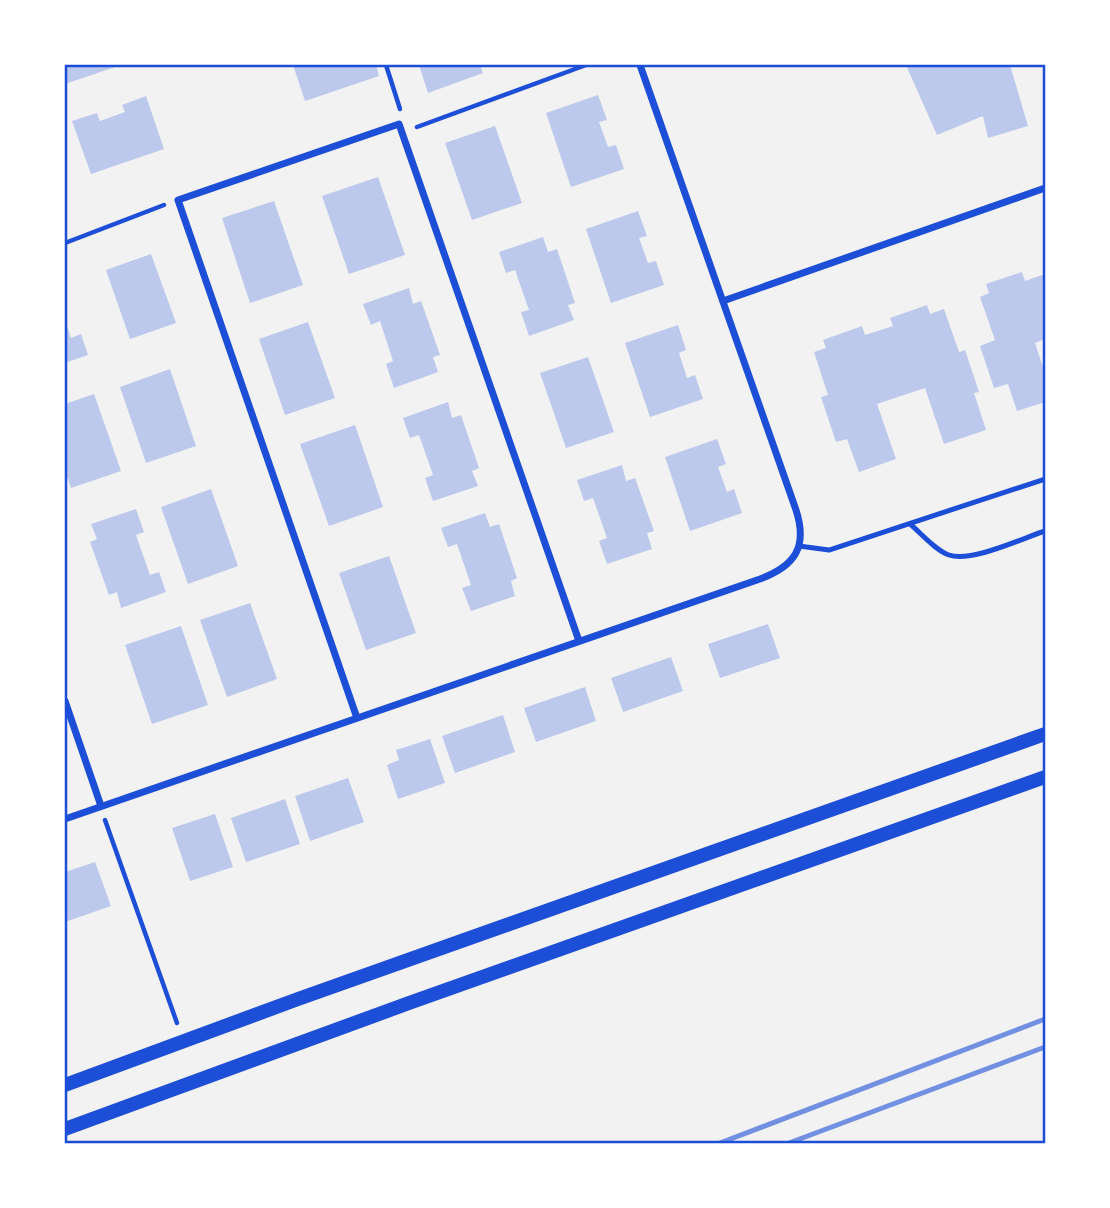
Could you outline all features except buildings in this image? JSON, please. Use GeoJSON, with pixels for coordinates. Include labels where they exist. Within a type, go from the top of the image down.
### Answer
{"type":"FeatureCollection","features":[{"type":"Feature","properties":{"kind":"main road"},"geometry":{"type":"LineString","coordinates":[[65,1085],[183,1040],[1045,734]]}},
{"type":"Feature","properties":{"kind":"main road"},"geometry":{"type":"LineString","coordinates":[[65,1129],[409,1003],[1045,777]]}},
{"type":"Feature","properties":{"kind":"street"},"geometry":{"type":"LineString","coordinates":[[65,819],[769,576],[786,566],[799,546],[801,529],[796,510],[640,65]]}},
{"type":"Feature","properties":{"kind":"street"},"geometry":{"type":"LineString","coordinates":[[357,718],[178,200],[401,128],[579,641]]}},
{"type":"Feature","properties":{"kind":"street"},"geometry":{"type":"LineString","coordinates":[[723,301],[1045,188]]}},
{"type":"Feature","properties":{"kind":"street"},"geometry":{"type":"LineString","coordinates":[[65,701],[101,806]]}},
{"type":"Feature","properties":{"kind":"lane"},"geometry":{"type":"LineString","coordinates":[[799,546],[829,550],[1045,479]]}},
{"type":"Feature","properties":{"kind":"lane"},"geometry":{"type":"LineString","coordinates":[[910,524],[946,554],[956,557],[972,555],[1045,531]]}},
{"type":"Feature","properties":{"kind":"path"},"geometry":{"type":"LineString","coordinates":[[386,65],[400,105],[401,128],[586,65]]}},
{"type":"Feature","properties":{"kind":"path"},"geometry":{"type":"LineString","coordinates":[[65,243],[178,200]]}},
{"type":"Feature","properties":{"kind":"path"},"geometry":{"type":"LineString","coordinates":[[101,806],[183,1040]]}},
{"type":"Feature","properties":{"kind":"railway"},"geometry":{"type":"LineString","coordinates":[[720,1143],[1045,1019]]}},
{"type":"Feature","properties":{"kind":"railway"},"geometry":{"type":"LineString","coordinates":[[789,1143],[1045,1047]]}}]}
